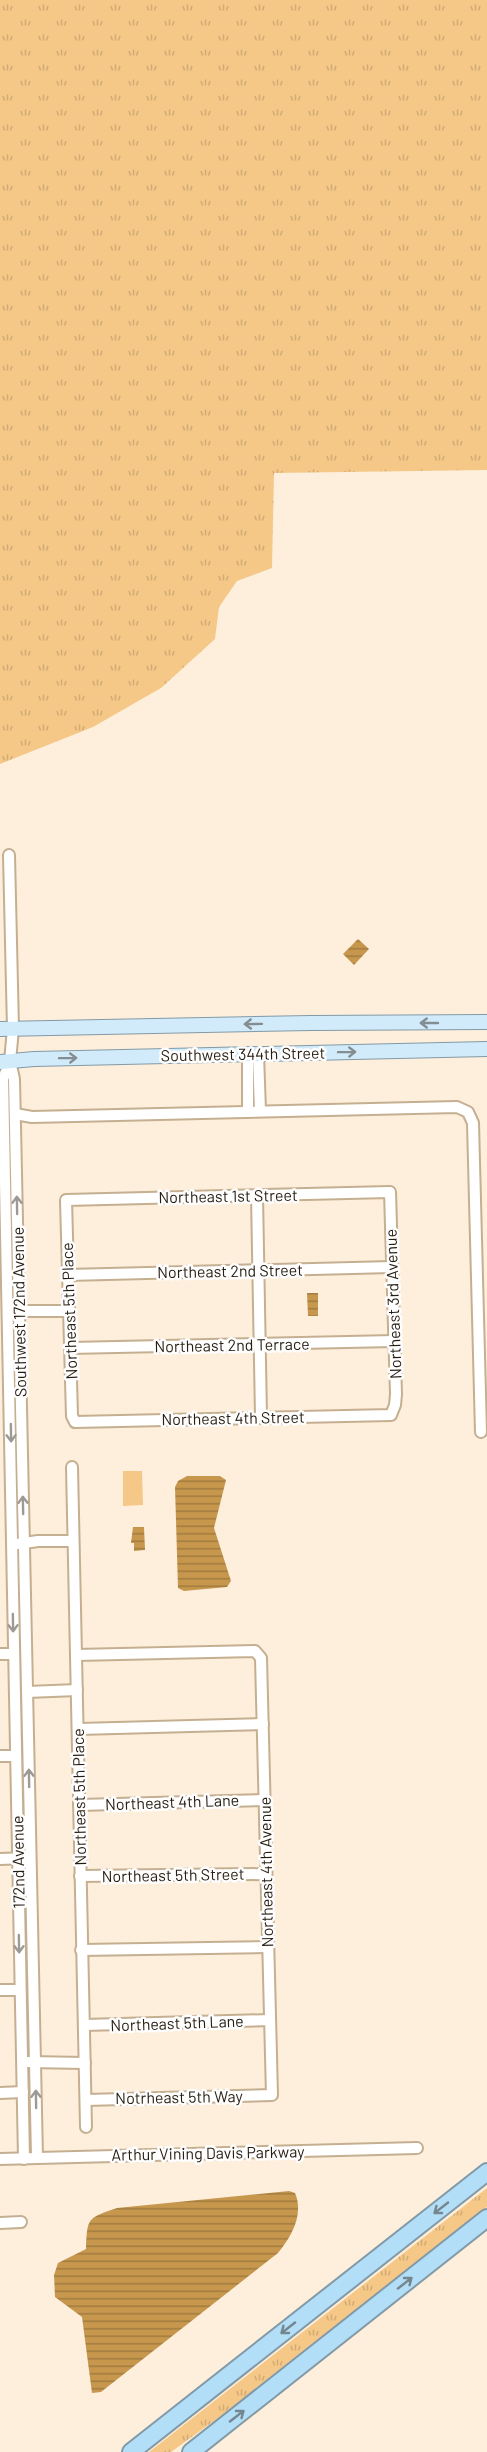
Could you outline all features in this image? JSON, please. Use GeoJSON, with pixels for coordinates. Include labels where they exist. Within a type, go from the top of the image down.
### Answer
{"type":"FeatureCollection","features":[{"type":"Feature","properties":{"kind":"highway"},"geometry":{"type":"LineString","coordinates":[[131,2452],[487,2172]]}},
{"type":"Feature","properties":{"kind":"highway"},"geometry":{"type":"LineString","coordinates":[[191,2452],[487,2218]]}},
{"type":"Feature","properties":{"kind":"main road","name":"Southwest 344th Street"},"geometry":{"type":"LineString","coordinates":[[6,1029],[487,1022]]}},
{"type":"Feature","properties":{"kind":"main road","name":"Southwest 344th Street"},"geometry":{"type":"LineString","coordinates":[[5,1062],[487,1049]]}},
{"type":"Feature","properties":{"kind":"street","name":"Southwest 172nd Avenue"},"geometry":{"type":"LineString","coordinates":[[9,855],[3,1079],[24,1563]]}},
{"type":"Feature","properties":{"kind":"street"},"geometry":{"type":"LineString","coordinates":[[253,1054],[254,1111]]}},
{"type":"Feature","properties":{"kind":"street","name":"Southwest 172nd Avenue"},"geometry":{"type":"LineString","coordinates":[[5,1062],[14,1079],[15,1114],[12,1565]]}},
{"type":"Feature","properties":{"kind":"street"},"geometry":{"type":"LineString","coordinates":[[15,1114],[32,1116],[456,1107],[462,1109],[472,1117],[473,1123],[482,1246],[481,1432]]}},
{"type":"Feature","properties":{"kind":"street","name":"Northeast 1st Street"},"geometry":{"type":"LineString","coordinates":[[66,1200],[390,1192]]}},
{"type":"Feature","properties":{"kind":"street","name":"Northeast 3rd Avenue"},"geometry":{"type":"LineString","coordinates":[[390,1192],[396,1394],[391,1415]]}},
{"type":"Feature","properties":{"kind":"street"},"geometry":{"type":"LineString","coordinates":[[257,1195],[261,1418]]}},
{"type":"Feature","properties":{"kind":"street","name":"Northeast 5th Place"},"geometry":{"type":"LineString","coordinates":[[66,1200],[72,1416],[75,1422]]}},
{"type":"Feature","properties":{"kind":"street","name":"Northeast 2nd Street"},"geometry":{"type":"LineString","coordinates":[[68,1275],[392,1267]]}},
{"type":"Feature","properties":{"kind":"street"},"geometry":{"type":"LineString","coordinates":[[14,1311],[69,1311]]}},
{"type":"Feature","properties":{"kind":"street","name":"Northeast 2nd Terrace"},"geometry":{"type":"LineString","coordinates":[[70,1348],[394,1341]]}},
{"type":"Feature","properties":{"kind":"street","name":"Northeast 4th Street"},"geometry":{"type":"LineString","coordinates":[[75,1422],[391,1415]]}},
{"type":"Feature","properties":{"kind":"street","name":"Northeast 5th Place"},"geometry":{"type":"LineString","coordinates":[[72,1467],[86,2127]]}},
{"type":"Feature","properties":{"kind":"street"},"geometry":{"type":"LineString","coordinates":[[11,1545],[73,1541]]}},
{"type":"Feature","properties":{"kind":"street","name":"172nd Avenue"},"geometry":{"type":"LineString","coordinates":[[24,1563],[37,2157]]}},
{"type":"Feature","properties":{"kind":"street","name":"172nd Avenue"},"geometry":{"type":"LineString","coordinates":[[12,1565],[24,2159]]}},
{"type":"Feature","properties":{"kind":"street","name":"Northeast 4th Avenue"},"geometry":{"type":"LineString","coordinates":[[76,1654],[255,1650],[261,1658],[272,2095]]}},
{"type":"Feature","properties":{"kind":"street"},"geometry":{"type":"LineString","coordinates":[[0,1654],[13,1654]]}},
{"type":"Feature","properties":{"kind":"street"},"geometry":{"type":"LineString","coordinates":[[27,1692],[77,1690]]}},
{"type":"Feature","properties":{"kind":"street"},"geometry":{"type":"LineString","coordinates":[[79,1729],[263,1724]]}},
{"type":"Feature","properties":{"kind":"street"},"geometry":{"type":"LineString","coordinates":[[0,1756],[15,1756]]}},
{"type":"Feature","properties":{"kind":"street","name":"Northeast 4th Lane"},"geometry":{"type":"LineString","coordinates":[[79,1805],[265,1800]]}},
{"type":"Feature","properties":{"kind":"street"},"geometry":{"type":"LineString","coordinates":[[0,1859],[31,1858]]}},
{"type":"Feature","properties":{"kind":"street","name":"Northeast 5th Street"},"geometry":{"type":"LineString","coordinates":[[80,1876],[266,1874]]}},
{"type":"Feature","properties":{"kind":"street"},"geometry":{"type":"LineString","coordinates":[[81,1950],[268,1947]]}},
{"type":"Feature","properties":{"kind":"street"},"geometry":{"type":"LineString","coordinates":[[0,1990],[20,1990]]}},
{"type":"Feature","properties":{"kind":"street","name":"Northeast 5th Lane"},"geometry":{"type":"LineString","coordinates":[[84,2025],[270,2020]]}},
{"type":"Feature","properties":{"kind":"street"},"geometry":{"type":"LineString","coordinates":[[22,2062],[84,2062]]}},
{"type":"Feature","properties":{"kind":"street"},"geometry":{"type":"LineString","coordinates":[[0,2093],[23,2092]]}},
{"type":"Feature","properties":{"kind":"street","name":"Notrheast 5th Way"},"geometry":{"type":"LineString","coordinates":[[86,2100],[272,2095]]}},
{"type":"Feature","properties":{"kind":"street","name":"Arthur Vining Davis Parkway"},"geometry":{"type":"LineString","coordinates":[[0,2159],[417,2148]]}},
{"type":"Feature","properties":{"kind":"street"},"geometry":{"type":"LineString","coordinates":[[0,2223],[21,2222]]}},
{"type":"Feature","properties":{"kind":"green space"},"geometry":{"type":"Polygon","coordinates":[[[0,0],[487,0],[487,470],[274,473],[272,568],[237,581],[219,607],[215,639],[161,688],[93,727],[0,764],[0,0]]]}},
{"type":"Feature","properties":{"kind":"green space"},"geometry":{"type":"Polygon","coordinates":[[[123,1471],[142,1471],[143,1505],[123,1506],[123,1471]]]}},
{"type":"Feature","properties":{"kind":"green space"},"geometry":{"type":"Polygon","coordinates":[[[487,2188],[487,2207],[218,2418],[171,2452],[149,2452],[487,2188]]]}},
{"type":"Feature","properties":{"kind":"shaded area"},"geometry":{"type":"Polygon","coordinates":[[[358,939],[369,949],[354,965],[343,954],[358,939]]]}},
{"type":"Feature","properties":{"kind":"shaded area"},"geometry":{"type":"Polygon","coordinates":[[[307,1293],[318,1293],[318,1316],[308,1316],[307,1293]]]}},
{"type":"Feature","properties":{"kind":"shaded area"},"geometry":{"type":"Polygon","coordinates":[[[187,1476],[220,1476],[226,1480],[214,1528],[231,1581],[227,1587],[184,1591],[178,1588],[175,1487],[178,1481],[187,1476]]]}},
{"type":"Feature","properties":{"kind":"shaded area"},"geometry":{"type":"Polygon","coordinates":[[[133,1527],[144,1527],[145,1550],[134,1551],[134,1543],[131,1543],[133,1527]]]}},
{"type":"Feature","properties":{"kind":"shaded area"},"geometry":{"type":"Polygon","coordinates":[[[289,2191],[295,2193],[297,2217],[292,2232],[278,2253],[101,2392],[92,2393],[82,2317],[55,2297],[54,2275],[58,2263],[86,2249],[87,2230],[91,2220],[117,2208],[289,2191]]]}}]}
